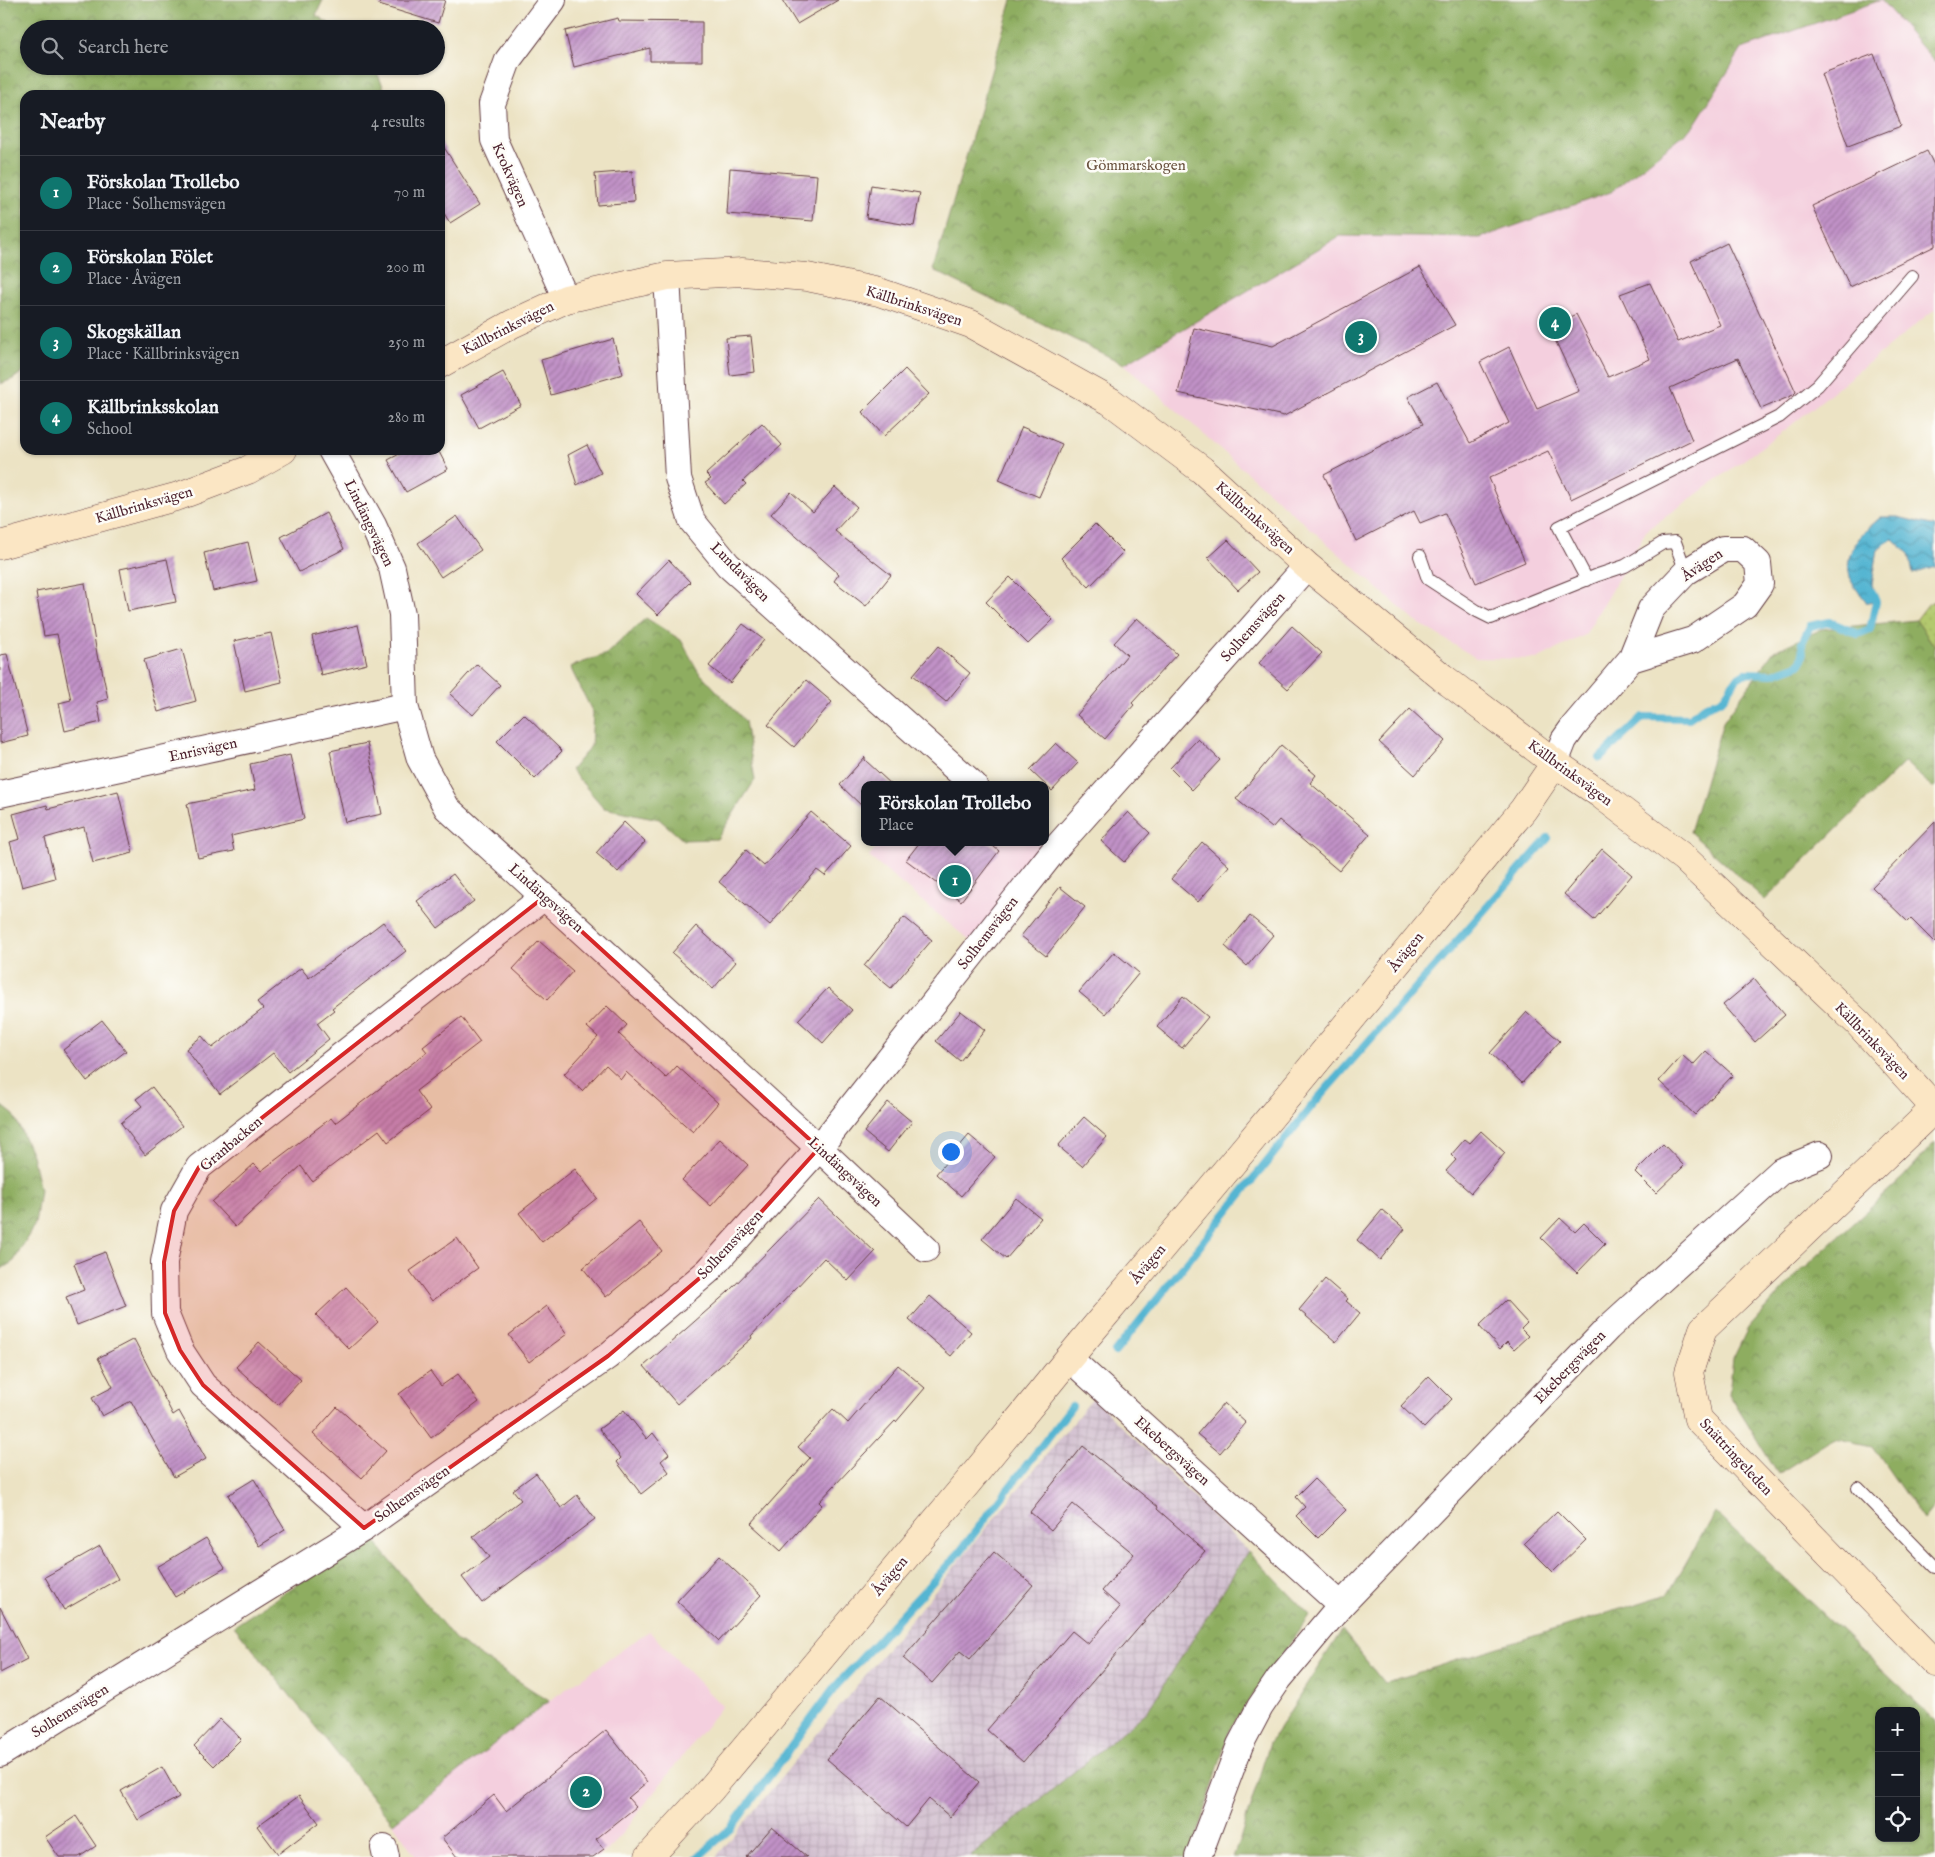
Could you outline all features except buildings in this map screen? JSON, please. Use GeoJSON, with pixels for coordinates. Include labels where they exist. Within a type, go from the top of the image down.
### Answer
{"type":"FeatureCollection","features":[{"type":"Feature","properties":{"kind":"street","name":"Krokvägen"},"geometry":{"type":"LineString","coordinates":[[553,0],[508,60],[492,104],[494,140],[566,299]]}},
{"type":"Feature","properties":{"kind":"street","name":"Källbrinksvägen"},"geometry":{"type":"LineString","coordinates":[[445,361],[512,324],[566,299],[667,276],[742,272],[807,277],[880,292],[971,324],[1110,401],[1202,470],[1308,566],[1442,677],[1684,858],[1858,1023],[1935,1108]]}},
{"type":"Feature","properties":{"kind":"street","name":"Lundavägen"},"geometry":{"type":"LineString","coordinates":[[667,276],[678,478],[692,521],[728,565],[970,781]]}},
{"type":"Feature","properties":{"kind":"street","name":"Källbrinksvägen"},"geometry":{"type":"LineString","coordinates":[[0,545],[180,496],[248,470],[274,455]]}},
{"type":"Feature","properties":{"kind":"street","name":"Lindängsvägen"},"geometry":{"type":"LineString","coordinates":[[334,455],[373,525],[392,568],[402,614],[405,706],[420,759],[447,808],[819,1148],[926,1249]]}},
{"type":"Feature","properties":{"kind":"street","name":"Åvägen"},"geometry":{"type":"LineString","coordinates":[[649,1857],[711,1789],[969,1481],[1068,1358],[1250,1142],[1523,810],[1555,763],[1564,740],[1574,726],[1631,659],[1652,609],[1686,572],[1723,549],[1743,549],[1758,563],[1760,584],[1745,605],[1693,640],[1631,659]]}},
{"type":"Feature","properties":{"kind":"street","name":"Solhemsvägen"},"geometry":{"type":"LineString","coordinates":[[1049,844],[1308,566]]}},
{"type":"Feature","properties":{"kind":"street","name":"Enrisvägen"},"geometry":{"type":"LineString","coordinates":[[0,794],[405,706]]}},
{"type":"Feature","properties":{"kind":"street","name":"Solhemsvägen"},"geometry":{"type":"LineString","coordinates":[[0,1754],[364,1528],[608,1356],[708,1271],[819,1148],[1045,848]]}},
{"type":"Feature","properties":{"kind":"street","name":"Granbacken"},"geometry":{"type":"LineString","coordinates":[[364,1528],[202,1385],[180,1350],[166,1313],[164,1262],[174,1211],[199,1167],[544,897]]}},
{"type":"Feature","properties":{"kind":"street","name":"Snättringeleden"},"geometry":{"type":"LineString","coordinates":[[1935,1108],[1702,1329],[1689,1372],[1698,1419],[1935,1664]]}},
{"type":"Feature","properties":{"kind":"street","name":"Ekebergsvägen"},"geometry":{"type":"LineString","coordinates":[[1198,1857],[1240,1745],[1260,1708],[1279,1679],[1341,1605],[1608,1328],[1781,1171],[1820,1155]]}},
{"type":"Feature","properties":{"kind":"street","name":"Ekebergsvägen"},"geometry":{"type":"LineString","coordinates":[[1068,1358],[1341,1605]]}},
{"type":"Feature","properties":{"kind":"lane"},"geometry":{"type":"LineString","coordinates":[[1587,580],[1559,527],[1779,416],[1818,385],[1912,276]]}},
{"type":"Feature","properties":{"kind":"lane"},"geometry":{"type":"LineString","coordinates":[[1420,556],[1428,578],[1476,611],[1491,618],[1625,566],[1664,543],[1675,542],[1686,572]]}},
{"type":"Feature","properties":{"kind":"lane"},"geometry":{"type":"LineString","coordinates":[[1858,1488],[1935,1567]]}},
{"type":"Feature","properties":{"kind":"highlighted area"},"geometry":{"type":"Polygon","coordinates":[[[544,897],[819,1148],[708,1271],[608,1356],[364,1528],[203,1385],[180,1350],[165,1313],[164,1262],[174,1211],[199,1167],[544,897]]]}},
{"type":"Feature","properties":{"kind":"shaded area"},"geometry":{"type":"Polygon","coordinates":[[[1881,0],[1935,62],[1935,309],[1789,427],[1646,531],[1585,635],[1537,659],[1476,658],[1415,621],[1124,364],[1340,236],[1480,238],[1693,127],[1742,49],[1881,0]]]}},
{"type":"Feature","properties":{"kind":"shaded area"},"geometry":{"type":"Polygon","coordinates":[[[878,846],[1043,846],[1046,849],[970,941],[869,857],[878,846]]]}},
{"type":"Feature","properties":{"kind":"shaded area"},"geometry":{"type":"Polygon","coordinates":[[[1093,1398],[1248,1551],[1147,1712],[970,1857],[716,1857],[1093,1398]]]}},
{"type":"Feature","properties":{"kind":"shaded area"},"geometry":{"type":"Polygon","coordinates":[[[649,1631],[722,1706],[612,1846],[598,1857],[416,1857],[393,1823],[549,1701],[649,1631]]]}},
{"type":"Feature","properties":{"kind":"green space"},"geometry":{"type":"Polygon","coordinates":[[[0,0],[323,0],[316,15],[324,20],[20,20],[20,75],[378,75],[385,90],[20,90],[20,374],[0,384],[0,0]]]}},
{"type":"Feature","properties":{"kind":"green space","name":"Gömmarskogen"},"geometry":{"type":"Polygon","coordinates":[[[1012,0],[1881,0],[1742,49],[1693,127],[1611,192],[1480,238],[1340,236],[1124,364],[933,270],[1012,0]]]}},
{"type":"Feature","properties":{"kind":"green space"},"geometry":{"type":"Polygon","coordinates":[[[1881,0],[1935,0],[1935,62],[1881,0]]]}},
{"type":"Feature","properties":{"kind":"green space"},"geometry":{"type":"Polygon","coordinates":[[[1935,601],[1935,647],[1916,620],[1928,604],[1935,601]]]}},
{"type":"Feature","properties":{"kind":"green space"},"geometry":{"type":"Polygon","coordinates":[[[646,618],[681,640],[698,671],[745,721],[755,780],[717,839],[683,840],[659,819],[604,808],[571,770],[591,746],[593,713],[570,667],[606,654],[646,618]]]}},
{"type":"Feature","properties":{"kind":"green space"},"geometry":{"type":"Polygon","coordinates":[[[1916,620],[1935,647],[1935,786],[1933,788],[1905,762],[1765,900],[1690,832],[1723,722],[1774,651],[1822,629],[1916,620]]]}},
{"type":"Feature","properties":{"kind":"green space"},"geometry":{"type":"Polygon","coordinates":[[[0,1104],[14,1115],[32,1155],[40,1190],[35,1224],[14,1261],[0,1270],[0,1104]]]}},
{"type":"Feature","properties":{"kind":"green space"},"geometry":{"type":"Polygon","coordinates":[[[1935,1142],[1935,1505],[1923,1520],[1872,1446],[1834,1438],[1778,1474],[1729,1394],[1733,1359],[1748,1328],[1791,1280],[1903,1177],[1935,1142]]]}},
{"type":"Feature","properties":{"kind":"green space"},"geometry":{"type":"Polygon","coordinates":[[[1715,1512],[1935,1720],[1935,1857],[1233,1857],[1270,1742],[1342,1630],[1384,1683],[1668,1594],[1715,1512]]]}},
{"type":"Feature","properties":{"kind":"green space"},"geometry":{"type":"Polygon","coordinates":[[[370,1536],[456,1640],[549,1701],[393,1823],[234,1626],[370,1536]]]}},
{"type":"Feature","properties":{"kind":"green space"},"geometry":{"type":"Polygon","coordinates":[[[1248,1551],[1310,1615],[1230,1728],[1191,1857],[970,1857],[1147,1712],[1248,1551]]]}},
{"type":"Feature","properties":{"kind":"water"},"geometry":{"type":"Polygon","coordinates":[[[1881,517],[1898,517],[1935,526],[1935,567],[1913,574],[1909,554],[1892,538],[1878,550],[1872,584],[1876,602],[1867,603],[1851,580],[1849,561],[1855,544],[1881,517]]]}},
{"type":"Feature","properties":{"kind":"waterway"},"geometry":{"type":"LineString","coordinates":[[1600,758],[1643,717],[1689,718],[1706,706],[1722,700],[1737,678],[1745,673],[1773,674],[1800,664],[1803,656],[1802,643],[1810,626],[1830,622],[1858,634],[1870,629],[1876,602],[1872,592]]}},
{"type":"Feature","properties":{"kind":"waterway"},"geometry":{"type":"LineString","coordinates":[[1115,1352],[1315,1102],[1548,838]]}},
{"type":"Feature","properties":{"kind":"waterway"},"geometry":{"type":"LineString","coordinates":[[698,1857],[731,1828],[836,1686],[959,1553],[1072,1406]]}},
{"type":"Feature","properties":{"kind":"place","name":"Källbrinksskolan"},"geometry":{"type":"Point","coordinates":[1555,323]}},
{"type":"Feature","properties":{"kind":"place","name":"Skogskällan"},"geometry":{"type":"Point","coordinates":[1361,337]}},
{"type":"Feature","properties":{"kind":"place","name":"Förskolan Trollebo"},"geometry":{"type":"Point","coordinates":[955,881]}},
{"type":"Feature","properties":{"kind":"place","name":"Förskolan Fölet"},"geometry":{"type":"Point","coordinates":[586,1792]}}]}
